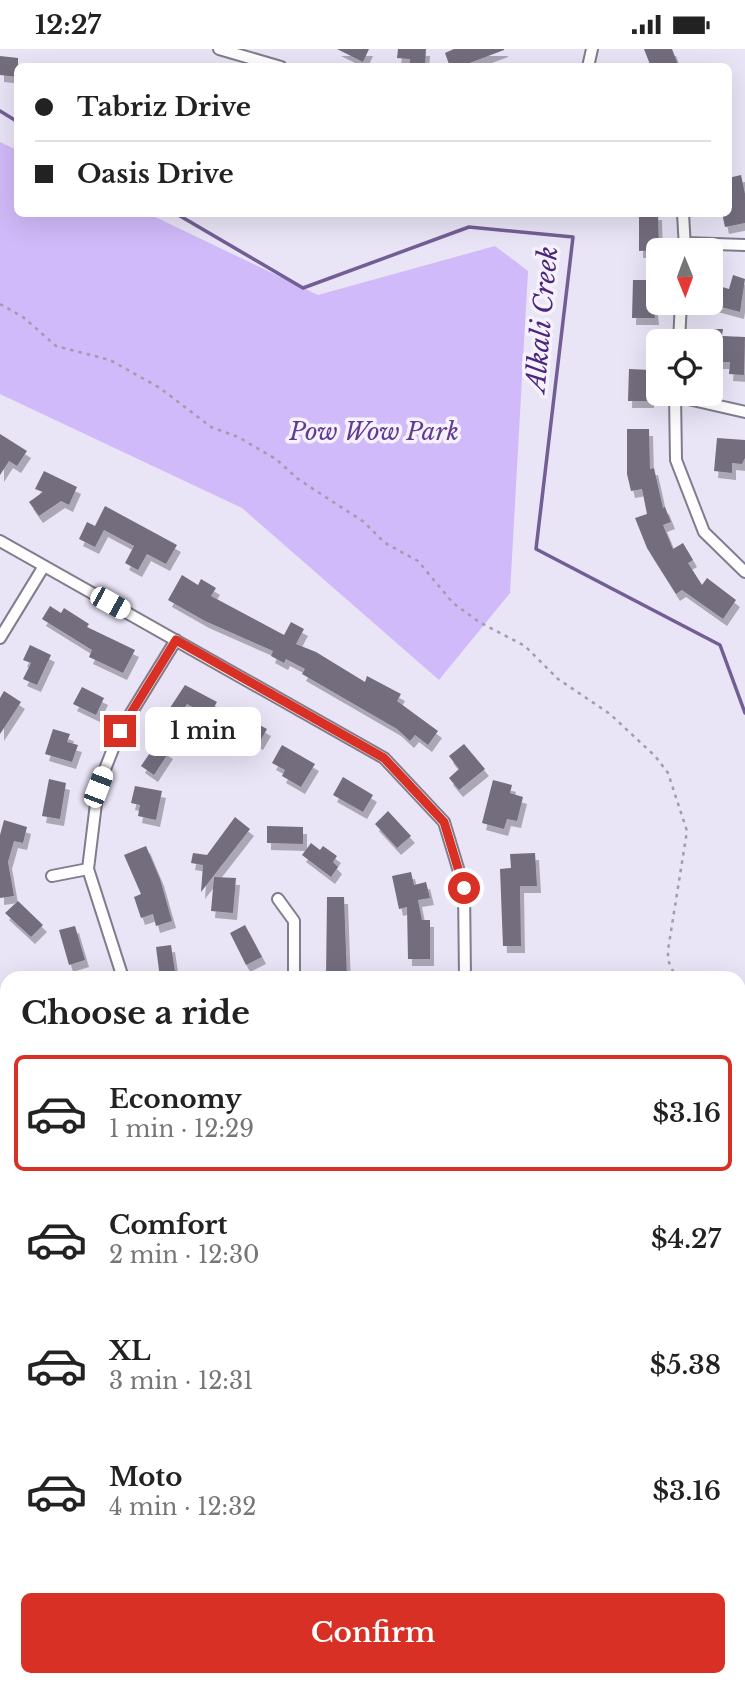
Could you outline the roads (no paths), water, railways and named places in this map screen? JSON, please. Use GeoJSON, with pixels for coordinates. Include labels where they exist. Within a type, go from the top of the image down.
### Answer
{"type":"FeatureCollection","features":[{"type":"Feature","properties":{"kind":"street"},"geometry":{"type":"LineString","coordinates":[[219,49],[267,63]]}},
{"type":"Feature","properties":{"kind":"street"},"geometry":{"type":"LineString","coordinates":[[683,217],[684,238]]}},
{"type":"Feature","properties":{"kind":"street"},"geometry":{"type":"LineString","coordinates":[[723,246],[745,245]]}},
{"type":"Feature","properties":{"kind":"street"},"geometry":{"type":"LineString","coordinates":[[675,406],[676,460],[704,531],[745,572]]}},
{"type":"Feature","properties":{"kind":"street"},"geometry":{"type":"LineString","coordinates":[[720,406],[745,412]]}},
{"type":"Feature","properties":{"kind":"street"},"geometry":{"type":"LineString","coordinates":[[0,541],[384,758],[444,822],[464,888],[465,971]]}},
{"type":"Feature","properties":{"kind":"street"},"geometry":{"type":"LineString","coordinates":[[0,638],[44,566]]}},
{"type":"Feature","properties":{"kind":"street"},"geometry":{"type":"LineString","coordinates":[[120,971],[88,869],[98,787],[120,731],[176,640]]}},
{"type":"Feature","properties":{"kind":"street"},"geometry":{"type":"LineString","coordinates":[[52,876],[88,869]]}},
{"type":"Feature","properties":{"kind":"street"},"geometry":{"type":"LineString","coordinates":[[278,899],[294,921],[294,971]]}},
{"type":"Feature","properties":{"kind":"waterway","name":"Alkali Creek"},"geometry":{"type":"LineString","coordinates":[[0,111],[14,120]]}},
{"type":"Feature","properties":{"kind":"waterway","name":"Alkali Creek"},"geometry":{"type":"LineString","coordinates":[[182,217],[303,288],[469,227],[573,237],[536,549],[720,645],[745,713]]}},
{"type":"Feature","properties":{"kind":"park label","name":"Pow Wow Park"},"geometry":{"type":"Point","coordinates":[374,431]}}]}
